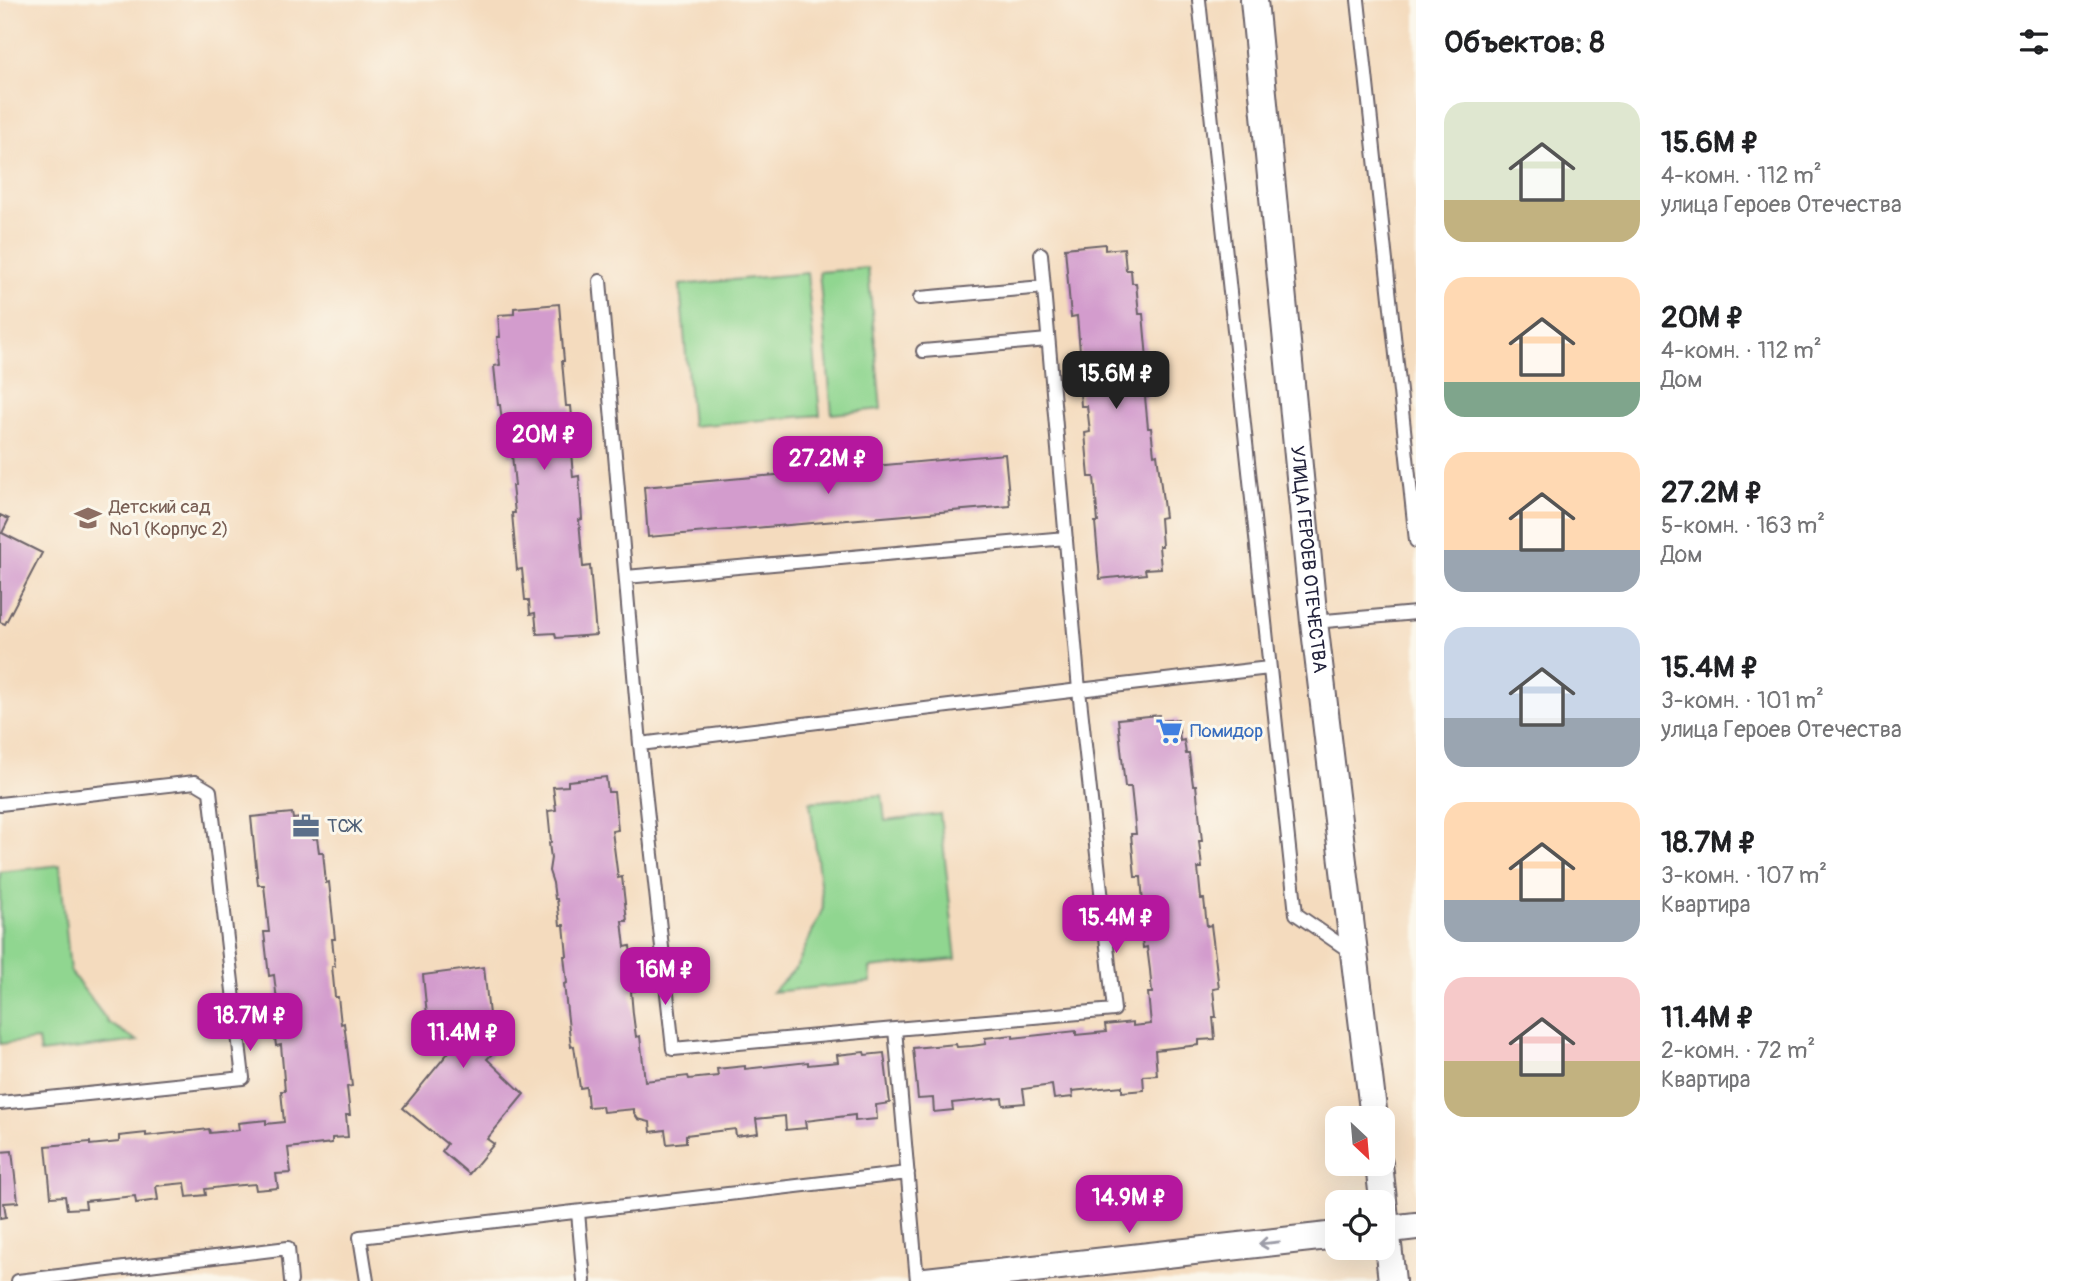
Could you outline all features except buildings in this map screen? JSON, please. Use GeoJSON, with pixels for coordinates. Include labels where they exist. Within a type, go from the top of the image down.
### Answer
{"type":"FeatureCollection","features":[{"type":"Feature","properties":{"kind":"street","name":"УЛИЦА ГЕРОЕВ ОТЕЧЕСТВА"},"geometry":{"type":"LineString","coordinates":[[1254,0],[1314,622],[1373,1106]]}},
{"type":"Feature","properties":{"kind":"street"},"geometry":{"type":"LineString","coordinates":[[1395,1229],[1416,1226]]}},
{"type":"Feature","properties":{"kind":"street"},"geometry":{"type":"LineString","coordinates":[[926,1281],[1325,1236]]}},
{"type":"Feature","properties":{"kind":"street"},"geometry":{"type":"LineString","coordinates":[[1389,1260],[1392,1281]]}},
{"type":"Feature","properties":{"kind":"lane"},"geometry":{"type":"LineString","coordinates":[[1199,0],[1296,914],[1354,954]]}},
{"type":"Feature","properties":{"kind":"lane"},"geometry":{"type":"LineString","coordinates":[[1358,0],[1416,541]]}},
{"type":"Feature","properties":{"kind":"lane"},"geometry":{"type":"LineString","coordinates":[[600,281],[640,744],[673,1049],[1114,1010],[1079,690],[1041,254]]}},
{"type":"Feature","properties":{"kind":"lane"},"geometry":{"type":"LineString","coordinates":[[919,298],[1043,287]]}},
{"type":"Feature","properties":{"kind":"lane"},"geometry":{"type":"LineString","coordinates":[[923,351],[1048,340]]}},
{"type":"Feature","properties":{"kind":"lane"},"geometry":{"type":"LineString","coordinates":[[625,577],[1066,538]]}},
{"type":"Feature","properties":{"kind":"lane"},"geometry":{"type":"LineString","coordinates":[[1314,622],[1416,613]]}},
{"type":"Feature","properties":{"kind":"lane"},"geometry":{"type":"LineString","coordinates":[[640,744],[1269,668]]}},
{"type":"Feature","properties":{"kind":"lane"},"geometry":{"type":"LineString","coordinates":[[0,804],[195,782],[210,792],[243,1078],[0,1103]]}},
{"type":"Feature","properties":{"kind":"lane"},"geometry":{"type":"LineString","coordinates":[[895,1029],[917,1281]]}},
{"type":"Feature","properties":{"kind":"lane"},"geometry":{"type":"LineString","coordinates":[[367,1281],[360,1237],[908,1173]]}},
{"type":"Feature","properties":{"kind":"lane"},"geometry":{"type":"LineString","coordinates":[[578,1212],[584,1281]]}},
{"type":"Feature","properties":{"kind":"lane"},"geometry":{"type":"LineString","coordinates":[[18,1281],[288,1248],[292,1281]]}},
{"type":"Feature","properties":{"kind":"green space"},"geometry":{"type":"Polygon","coordinates":[[[868,268],[881,409],[832,414],[819,272],[868,268]]]}},
{"type":"Feature","properties":{"kind":"green space"},"geometry":{"type":"Polygon","coordinates":[[[807,273],[820,415],[692,426],[680,285],[807,273]]]}},
{"type":"Feature","properties":{"kind":"green space"},"geometry":{"type":"Polygon","coordinates":[[[882,795],[885,821],[940,814],[956,959],[870,968],[871,982],[772,992],[796,968],[823,908],[810,802],[882,795]]]}},
{"type":"Feature","properties":{"kind":"green space"},"geometry":{"type":"Polygon","coordinates":[[[60,865],[70,971],[109,1023],[138,1041],[40,1053],[38,1040],[0,1044],[0,872],[60,865]]]}},
{"type":"Feature","properties":{"kind":"place","name":"Детский сад №1 (Корпус 2)"},"geometry":{"type":"Point","coordinates":[88,518]}},
{"type":"Feature","properties":{"kind":"place","name":"Помидор"},"geometry":{"type":"Point","coordinates":[1169,731]}},
{"type":"Feature","properties":{"kind":"place","name":"ТСЖ"},"geometry":{"type":"Point","coordinates":[306,826]}}]}
